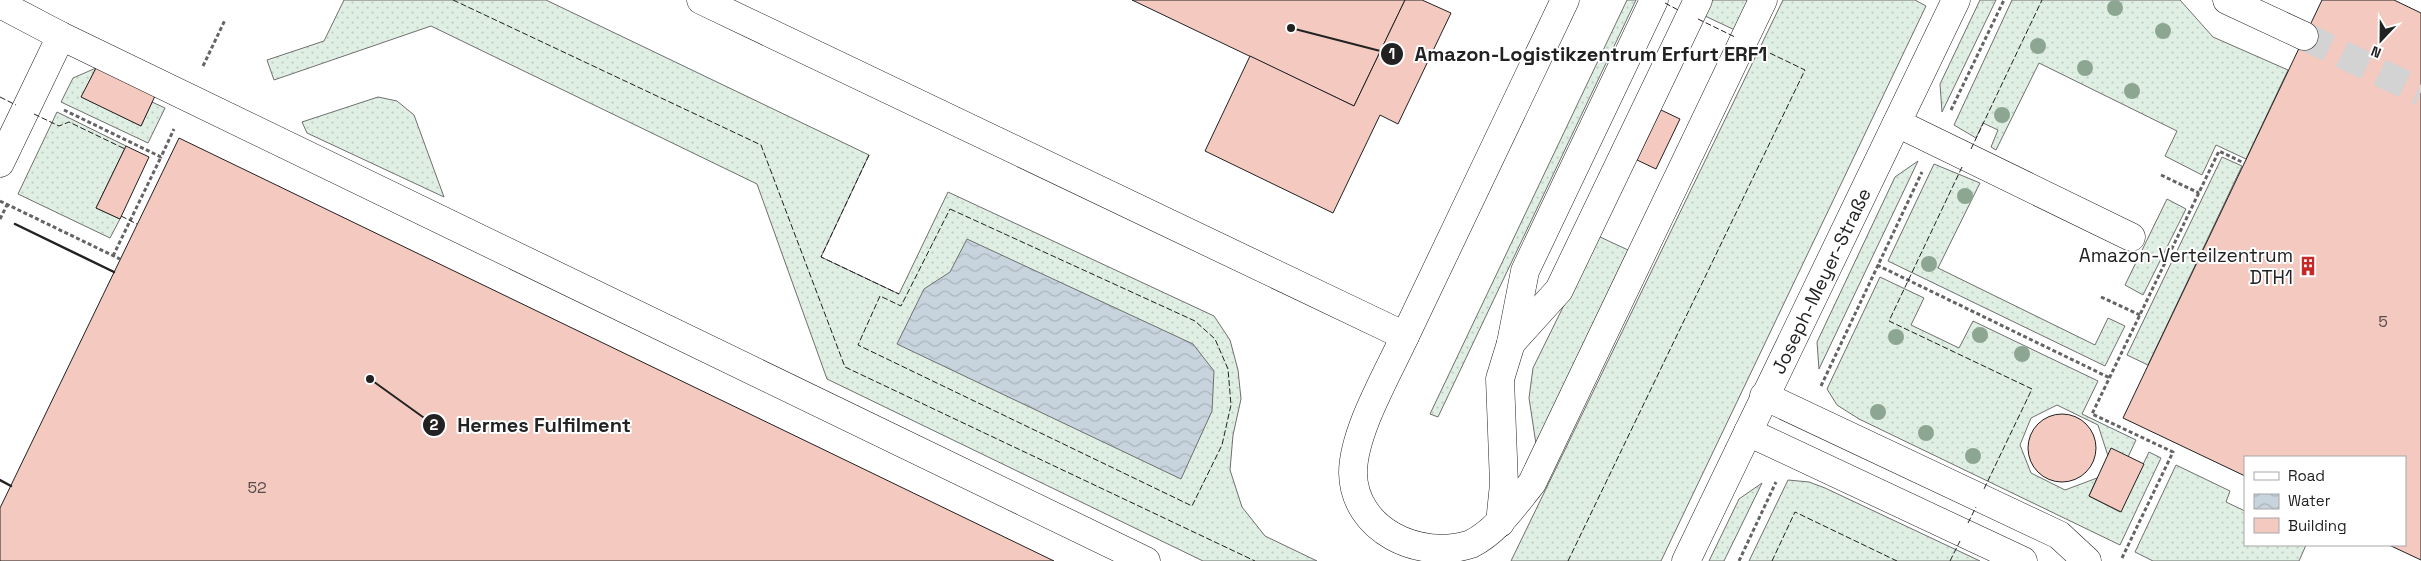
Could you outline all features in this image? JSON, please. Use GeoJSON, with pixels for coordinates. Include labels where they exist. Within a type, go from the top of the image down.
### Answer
{"type":"FeatureCollection","features":[{"type":"Feature","properties":{"kind":"street"},"geometry":{"type":"LineString","coordinates":[[701,0],[1405,336]]}},
{"type":"Feature","properties":{"kind":"street"},"geometry":{"type":"LineString","coordinates":[[1565,0],[1363,427],[1353,472],[1355,493],[1362,512],[1377,529],[1398,544],[1425,551],[1447,551],[1469,545],[1486,535],[1500,522],[1532,483],[1763,0]]}},
{"type":"Feature","properties":{"kind":"street"},"geometry":{"type":"LineString","coordinates":[[1500,522],[1504,484],[1500,379],[1510,343],[1525,271],[1654,0]]}},
{"type":"Feature","properties":{"kind":"street"},"geometry":{"type":"LineString","coordinates":[[1510,343],[1559,290],[1698,0]]}},
{"type":"Feature","properties":{"kind":"street","name":"Joseph-Meyer-Straße"},"geometry":{"type":"LineString","coordinates":[[1686,561],[1956,0]]}},
{"type":"Feature","properties":{"kind":"street"},"geometry":{"type":"LineString","coordinates":[[2234,1],[2304,36]]}},
{"type":"Feature","properties":{"kind":"street"},"geometry":{"type":"LineString","coordinates":[[0,4],[61,36],[1146,561]]}},
{"type":"Feature","properties":{"kind":"street"},"geometry":{"type":"LineString","coordinates":[[0,163],[61,36]]}},
{"type":"Feature","properties":{"kind":"street"},"geometry":{"type":"LineString","coordinates":[[1897,123],[2131,237]]}},
{"type":"Feature","properties":{"kind":"street"},"geometry":{"type":"LineString","coordinates":[[1764,396],[2058,535],[2087,561]]}},
{"type":"Feature","properties":{"kind":"street"},"geometry":{"type":"LineString","coordinates":[[1748,432],[2023,561]]}},
{"type":"Feature","properties":{"kind":"path"},"geometry":{"type":"LineString","coordinates":[[1807,416],[2004,0]]}},
{"type":"Feature","properties":{"kind":"path"},"geometry":{"type":"LineString","coordinates":[[201,71],[225,20]]}},
{"type":"Feature","properties":{"kind":"path"},"geometry":{"type":"LineString","coordinates":[[2120,561],[2173,452],[2092,414],[2219,151],[2244,163]]}},
{"type":"Feature","properties":{"kind":"path"},"geometry":{"type":"LineString","coordinates":[[113,256],[161,157]]}},
{"type":"Feature","properties":{"kind":"path"},"geometry":{"type":"LineString","coordinates":[[2161,174],[2199,193]]}},
{"type":"Feature","properties":{"kind":"path"},"geometry":{"type":"LineString","coordinates":[[0,201],[120,259]]}},
{"type":"Feature","properties":{"kind":"path"},"geometry":{"type":"LineString","coordinates":[[0,220],[7,205]]}},
{"type":"Feature","properties":{"kind":"path"},"geometry":{"type":"LineString","coordinates":[[1877,265],[2110,378]]}},
{"type":"Feature","properties":{"kind":"path"},"geometry":{"type":"LineString","coordinates":[[2102,297],[2140,316]]}},
{"type":"Feature","properties":{"kind":"path"},"geometry":{"type":"LineString","coordinates":[[1739,561],[1789,452]]}},
{"type":"Feature","properties":{"kind":"green space"},"geometry":{"type":"Polygon","coordinates":[[[344,0],[546,0],[869,155],[821,257],[899,294],[948,192],[1214,316],[1230,340],[1238,370],[1241,399],[1233,435],[1230,470],[1242,507],[1265,536],[1317,561],[1203,561],[827,379],[757,184],[431,26],[274,80],[267,60],[324,41],[344,0]]]}},
{"type":"Feature","properties":{"kind":"green space"},"geometry":{"type":"Polygon","coordinates":[[[1627,0],[1636,0],[1438,417],[1430,414],[1627,0]]]}},
{"type":"Feature","properties":{"kind":"green space"},"geometry":{"type":"Polygon","coordinates":[[[1712,0],[1751,0],[1737,31],[1705,16],[1712,0]]]}},
{"type":"Feature","properties":{"kind":"green space"},"geometry":{"type":"Polygon","coordinates":[[[1783,0],[1915,0],[1926,6],[1661,561],[1511,561],[1783,0]]]}},
{"type":"Feature","properties":{"kind":"green space"},"geometry":{"type":"Polygon","coordinates":[[[1980,0],[1996,0],[1942,112],[1940,84],[1980,0]]]}},
{"type":"Feature","properties":{"kind":"green space"},"geometry":{"type":"Polygon","coordinates":[[[2012,0],[2180,0],[2213,37],[2288,70],[2246,159],[2216,145],[2202,175],[2165,156],[2177,131],[2039,63],[1996,150],[1991,147],[1998,130],[1983,123],[1976,138],[1954,125],[2012,0]]]}},
{"type":"Feature","properties":{"kind":"green space"},"geometry":{"type":"Polygon","coordinates":[[[96,68],[82,97],[141,126],[152,102],[165,108],[148,143],[61,102],[73,78],[96,68]]]}},
{"type":"Feature","properties":{"kind":"green space"},"geometry":{"type":"Polygon","coordinates":[[[378,97],[397,101],[414,115],[444,197],[307,133],[302,122],[378,97]]]}},
{"type":"Feature","properties":{"kind":"green space"},"geometry":{"type":"Polygon","coordinates":[[[57,112],[126,146],[96,208],[120,219],[110,238],[18,194],[57,112]]]}},
{"type":"Feature","properties":{"kind":"green space"},"geometry":{"type":"Polygon","coordinates":[[[2222,157],[2242,166],[2148,365],[2127,355],[2222,157]]]}},
{"type":"Feature","properties":{"kind":"green space"},"geometry":{"type":"Polygon","coordinates":[[[1918,161],[1819,369],[1817,342],[1895,177],[1918,161]]]}},
{"type":"Feature","properties":{"kind":"green space"},"geometry":{"type":"Polygon","coordinates":[[[1934,164],[1980,183],[1938,268],[2095,345],[2108,318],[2125,326],[2105,366],[1888,261],[1934,164]]]}},
{"type":"Feature","properties":{"kind":"green space"},"geometry":{"type":"Polygon","coordinates":[[[2167,199],[2186,209],[2143,295],[2125,285],[2167,199]]]}},
{"type":"Feature","properties":{"kind":"green space"},"geometry":{"type":"Polygon","coordinates":[[[1598,236],[1628,250],[1536,444],[1529,398],[1533,368],[1598,236]]]}},
{"type":"Feature","properties":{"kind":"green space"},"geometry":{"type":"Polygon","coordinates":[[[1880,277],[1924,298],[1911,325],[1959,348],[1973,321],[2098,381],[2082,414],[2136,440],[2128,457],[2108,456],[2098,425],[2057,405],[2031,418],[2020,445],[2031,473],[2065,490],[2097,478],[2089,496],[2120,512],[2149,452],[2161,458],[2120,545],[1859,419],[1837,405],[1827,389],[1880,277]]]}},
{"type":"Feature","properties":{"kind":"green space"},"geometry":{"type":"Polygon","coordinates":[[[2176,465],[2230,491],[2226,502],[2244,511],[2244,546],[2306,546],[2299,561],[2153,561],[2135,552],[2176,465]]]}},
{"type":"Feature","properties":{"kind":"green space"},"geometry":{"type":"Polygon","coordinates":[[[1788,480],[1809,482],[1825,488],[1980,561],[1749,561],[1788,480]]]}},
{"type":"Feature","properties":{"kind":"green space"},"geometry":{"type":"Polygon","coordinates":[[[1762,483],[1724,561],[1709,561],[1739,499],[1762,483]]]}},
{"type":"Feature","properties":{"kind":"water"},"geometry":{"type":"Polygon","coordinates":[[[967,239],[1193,344],[1214,371],[1212,411],[1181,479],[897,344],[924,289],[950,272],[967,239]]]}},
{"type":"Feature","properties":{"kind":"building"},"geometry":{"type":"Polygon","coordinates":[[[1132,0],[1405,0],[1354,106],[1132,0]]]}},
{"type":"Feature","properties":{"kind":"building"},"geometry":{"type":"Polygon","coordinates":[[[1405,0],[1422,0],[1451,13],[1398,124],[1380,115],[1333,213],[1205,151],[1250,56],[1354,106],[1405,0]]]}},
{"type":"Feature","properties":{"kind":"building","name":"Amazon-Verteilzentrum DTH1"},"geometry":{"type":"Polygon","coordinates":[[[2322,0],[2394,0],[2421,13],[2421,560],[2391,546],[2406,546],[2406,456],[2244,456],[2244,476],[2123,418],[2322,0]]]}},
{"type":"Feature","properties":{"kind":"building"},"geometry":{"type":"Polygon","coordinates":[[[96,68],[155,96],[141,126],[81,97],[96,68]]]}},
{"type":"Feature","properties":{"kind":"building"},"geometry":{"type":"Polygon","coordinates":[[[1661,110],[1680,119],[1656,169],[1637,160],[1661,110]]]}},
{"type":"Feature","properties":{"kind":"building"},"geometry":{"type":"Polygon","coordinates":[[[179,138],[1054,561],[0,561],[0,508],[179,138]]]}},
{"type":"Feature","properties":{"kind":"building"},"geometry":{"type":"Polygon","coordinates":[[[126,146],[149,157],[120,219],[96,208],[126,146]]]}},
{"type":"Feature","properties":{"kind":"building"},"geometry":{"type":"Polygon","coordinates":[[[2069,414],[2081,420],[2090,429],[2096,441],[2094,461],[2086,472],[2069,482],[2055,482],[2038,472],[2030,461],[2028,441],[2038,424],[2049,416],[2069,414]]]}},
{"type":"Feature","properties":{"kind":"building"},"geometry":{"type":"Polygon","coordinates":[[[2111,448],[2144,464],[2121,512],[2089,496],[2111,448]]]}},
{"type":"Feature","properties":{"kind":"tunnel"},"geometry":{"type":"LineString","coordinates":[[2304,36],[2421,92]]}},
{"type":"Feature","properties":{"kind":"fence"},"geometry":{"type":"LineString","coordinates":[[453,0],[761,145],[845,367],[1255,561]]}},
{"type":"Feature","properties":{"kind":"fence"},"geometry":{"type":"LineString","coordinates":[[1971,149],[2042,0]]}},
{"type":"Feature","properties":{"kind":"fence"},"geometry":{"type":"LineString","coordinates":[[1665,3],[1680,11]]}},
{"type":"Feature","properties":{"kind":"fence"},"geometry":{"type":"LineString","coordinates":[[1698,19],[1735,37]]}},
{"type":"Feature","properties":{"kind":"fence"},"geometry":{"type":"LineString","coordinates":[[1568,561],[1805,70],[1753,45]]}},
{"type":"Feature","properties":{"kind":"fence"},"geometry":{"type":"LineString","coordinates":[[0,97],[16,105]]}},
{"type":"Feature","properties":{"kind":"fence"},"geometry":{"type":"LineString","coordinates":[[34,114],[59,126],[69,122],[125,149]]}},
{"type":"Feature","properties":{"kind":"fence"},"geometry":{"type":"LineString","coordinates":[[869,155],[821,257],[899,294]]}},
{"type":"Feature","properties":{"kind":"fence"},"geometry":{"type":"LineString","coordinates":[[1962,167],[1889,321],[2032,389],[1984,489]]}},
{"type":"Feature","properties":{"kind":"fence"},"geometry":{"type":"LineString","coordinates":[[950,209],[1195,321],[1215,339],[1228,369],[1231,405],[1222,445],[1192,506],[858,345],[880,296],[901,306],[950,209]]}},
{"type":"Feature","properties":{"kind":"fence"},"geometry":{"type":"LineString","coordinates":[[121,216],[137,224]]}},
{"type":"Feature","properties":{"kind":"fence"},"geometry":{"type":"LineString","coordinates":[[1968,523],[1976,507]]}},
{"type":"Feature","properties":{"kind":"fence"},"geometry":{"type":"LineString","coordinates":[[1772,561],[1795,512],[1897,561]]}},
{"type":"Feature","properties":{"kind":"fence"},"geometry":{"type":"LineString","coordinates":[[1950,561],[1960,541]]}},
{"type":"Feature","properties":{"kind":"wall"},"geometry":{"type":"LineString","coordinates":[[15,224],[114,272]]}},
{"type":"Feature","properties":{"kind":"wall"},"geometry":{"type":"LineString","coordinates":[[0,480],[11,486]]}},
{"type":"Feature","properties":{"kind":"place","name":"Amazon-Logistikzentrum Erfurt ERF1"},"geometry":{"type":"Point","coordinates":[1291,28]}},
{"type":"Feature","properties":{"kind":"place","name":"Amazon-Verteilzentrum DTH1"},"geometry":{"type":"Point","coordinates":[2308,266]}},
{"type":"Feature","properties":{"kind":"place","name":"Hermes Fulfilment"},"geometry":{"type":"Point","coordinates":[370,379]}}]}
